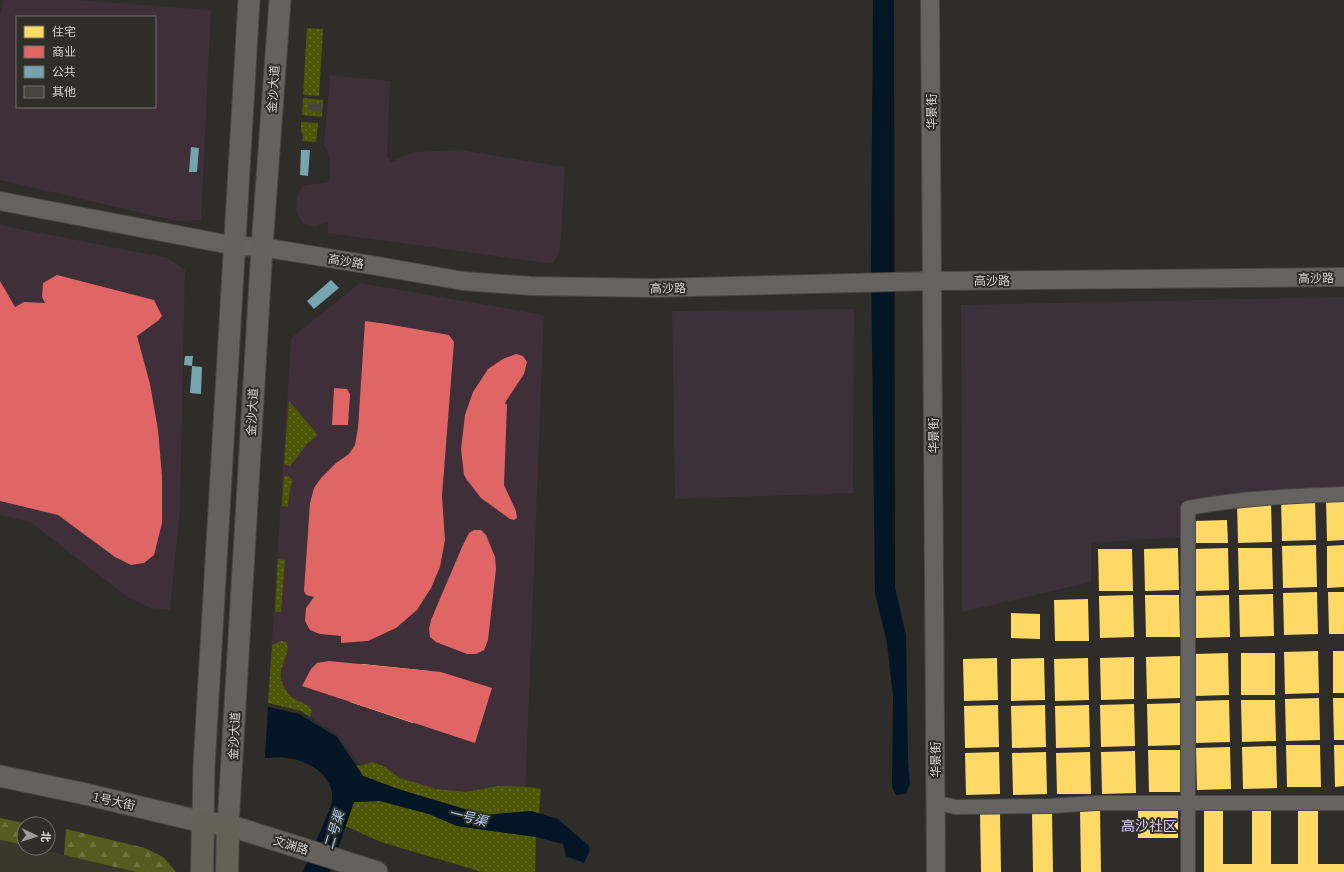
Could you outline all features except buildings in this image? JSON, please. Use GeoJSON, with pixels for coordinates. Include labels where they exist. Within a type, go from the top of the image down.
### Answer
{"type":"FeatureCollection","features":[{"type":"Feature","properties":{"kind":"main road"},"geometry":{"type":"LineString","coordinates":[[202,872],[205,750],[236,246],[249,0]]}},
{"type":"Feature","properties":{"kind":"main road","name":"金沙大道"},"geometry":{"type":"LineString","coordinates":[[228,825],[262,247],[280,0]]}},
{"type":"Feature","properties":{"kind":"main road","name":"1号大街"},"geometry":{"type":"LineString","coordinates":[[0,776],[81,793],[203,822],[228,825]]}},
{"type":"Feature","properties":{"kind":"main road"},"geometry":{"type":"LineString","coordinates":[[227,872],[228,825]]}},
{"type":"Feature","properties":{"kind":"main road","name":"文渊路"},"geometry":{"type":"LineString","coordinates":[[228,825],[377,872]]}},
{"type":"Feature","properties":{"kind":"street","name":"华景街"},"geometry":{"type":"LineString","coordinates":[[930,0],[936,872]]}},
{"type":"Feature","properties":{"kind":"street","name":"高沙路"},"geometry":{"type":"LineString","coordinates":[[0,201],[236,246],[262,247],[463,281],[531,286],[654,288],[932,281],[1344,277]]}},
{"type":"Feature","properties":{"kind":"street"},"geometry":{"type":"LineString","coordinates":[[1188,872],[1188,508],[1222,501],[1266,497],[1344,494]]}},
{"type":"Feature","properties":{"kind":"street"},"geometry":{"type":"LineString","coordinates":[[935,802],[955,807],[1051,806],[1096,803],[1344,803]]}},
{"type":"Feature","properties":{"kind":"shaded area"},"geometry":{"type":"Polygon","coordinates":[[[3,0],[77,0],[211,10],[201,220],[176,221],[0,180],[0,16],[3,0]]]}},
{"type":"Feature","properties":{"kind":"shaded area"},"geometry":{"type":"Polygon","coordinates":[[[330,75],[390,81],[387,157],[391,162],[413,152],[461,150],[565,167],[559,254],[553,263],[328,233],[328,222],[315,227],[302,223],[296,209],[297,197],[303,186],[329,182],[330,157],[324,145],[330,75]]]}},
{"type":"Feature","properties":{"kind":"shaded area"},"geometry":{"type":"Polygon","coordinates":[[[0,225],[168,258],[185,270],[180,509],[170,610],[151,608],[129,598],[30,522],[0,515],[0,225]]]}},
{"type":"Feature","properties":{"kind":"shaded area"},"geometry":{"type":"Polygon","coordinates":[[[360,283],[544,315],[525,799],[491,807],[374,775],[357,761],[337,735],[301,711],[268,703],[291,338],[360,283]]]}},
{"type":"Feature","properties":{"kind":"shaded area"},"geometry":{"type":"Polygon","coordinates":[[[1344,297],[1344,489],[1273,492],[1179,501],[1183,537],[1091,543],[1091,582],[962,612],[961,305],[1344,297]]]}},
{"type":"Feature","properties":{"kind":"shaded area"},"geometry":{"type":"Polygon","coordinates":[[[854,309],[853,493],[675,499],[672,311],[854,309]]]}},
{"type":"Feature","properties":{"kind":"shaded area"},"geometry":{"type":"Polygon","coordinates":[[[0,840],[16,843],[16,856],[56,856],[56,853],[136,872],[0,872],[0,840]]]}},
{"type":"Feature","properties":{"kind":"green space"},"geometry":{"type":"Polygon","coordinates":[[[307,28],[323,29],[319,96],[303,95],[307,28]]]}},
{"type":"Feature","properties":{"kind":"green space"},"geometry":{"type":"Polygon","coordinates":[[[303,98],[323,100],[322,117],[302,115],[303,98]]]}},
{"type":"Feature","properties":{"kind":"green space"},"geometry":{"type":"Polygon","coordinates":[[[301,122],[318,123],[316,142],[302,141],[303,134],[301,131],[301,122]]]}},
{"type":"Feature","properties":{"kind":"green space"},"geometry":{"type":"Polygon","coordinates":[[[289,401],[318,435],[307,444],[290,466],[284,464],[289,401]]]}},
{"type":"Feature","properties":{"kind":"green space"},"geometry":{"type":"Polygon","coordinates":[[[284,476],[289,476],[293,481],[290,488],[288,507],[282,506],[284,476]]]}},
{"type":"Feature","properties":{"kind":"green space"},"geometry":{"type":"Polygon","coordinates":[[[278,559],[285,560],[281,612],[275,612],[278,559]]]}},
{"type":"Feature","properties":{"kind":"green space"},"geometry":{"type":"Polygon","coordinates":[[[281,641],[286,642],[287,646],[287,654],[281,673],[283,684],[292,697],[297,701],[306,704],[310,708],[312,711],[310,717],[301,711],[268,703],[272,645],[281,641]]]}},
{"type":"Feature","properties":{"kind":"green space"},"geometry":{"type":"Polygon","coordinates":[[[373,762],[385,767],[400,778],[436,789],[466,792],[498,786],[541,789],[539,814],[530,811],[485,815],[401,790],[363,776],[357,766],[373,762]]]}},
{"type":"Feature","properties":{"kind":"green space"},"geometry":{"type":"Polygon","coordinates":[[[380,801],[429,814],[457,826],[536,837],[535,872],[482,872],[381,842],[345,826],[354,802],[380,801]]]}},
{"type":"Feature","properties":{"kind":"green space"},"geometry":{"type":"Polygon","coordinates":[[[0,818],[16,821],[16,843],[0,840],[0,818]]]}},
{"type":"Feature","properties":{"kind":"green space"},"geometry":{"type":"Polygon","coordinates":[[[66,829],[145,848],[163,857],[176,872],[136,872],[64,855],[66,829]]]}},
{"type":"Feature","properties":{"kind":"water"},"geometry":{"type":"Polygon","coordinates":[[[873,0],[894,0],[895,587],[906,635],[908,759],[910,784],[906,794],[896,795],[892,787],[893,696],[887,643],[875,593],[871,262],[873,0]]]}},
{"type":"Feature","properties":{"kind":"water"},"geometry":{"type":"Polygon","coordinates":[[[268,707],[299,714],[337,737],[363,776],[401,790],[485,815],[531,811],[558,819],[589,846],[590,850],[584,863],[566,856],[563,844],[536,837],[457,826],[429,814],[380,801],[354,802],[330,872],[303,872],[329,811],[332,800],[332,792],[326,779],[309,764],[287,758],[265,758],[268,707]]]}},
{"type":"Feature","properties":{"kind":"district","name":"高沙社区"},"geometry":{"type":"Point","coordinates":[1149,826]}},
{"type":"Feature","properties":{"kind":"water label","name":"一号渠"},"geometry":{"type":"Point","coordinates":[468,817]}},
{"type":"Feature","properties":{"kind":"water label","name":"二号渠"},"geometry":{"type":"Point","coordinates":[334,830]}}]}
